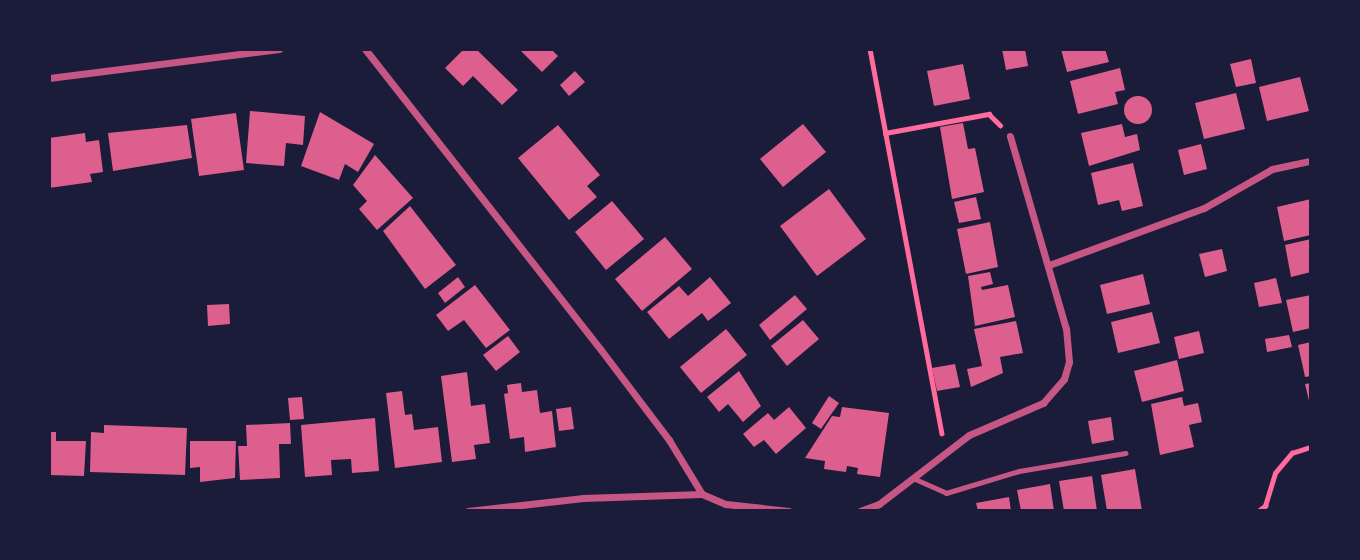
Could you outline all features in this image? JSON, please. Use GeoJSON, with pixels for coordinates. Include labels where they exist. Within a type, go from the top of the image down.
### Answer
{"type":"FeatureCollection","features":[{"type":"Feature","properties":{"kind":"street"},"geometry":{"type":"LineString","coordinates":[[49,78],[279,49]]}},
{"type":"Feature","properties":{"kind":"street"},"geometry":{"type":"LineString","coordinates":[[365,49],[624,380],[669,440],[702,495]]}},
{"type":"Feature","properties":{"kind":"street"},"geometry":{"type":"LineString","coordinates":[[860,511],[915,479],[946,452],[990,423],[1043,403],[1064,379],[1069,362],[1066,329],[1010,136]]}},
{"type":"Feature","properties":{"kind":"street"},"geometry":{"type":"LineString","coordinates":[[1049,265],[1204,208],[1272,169],[1311,161]]}},
{"type":"Feature","properties":{"kind":"street"},"geometry":{"type":"LineString","coordinates":[[468,511],[583,498],[702,495],[726,504],[789,511]]}},
{"type":"Feature","properties":{"kind":"lane"},"geometry":{"type":"LineString","coordinates":[[915,479],[946,493],[1019,471],[1125,453]]}},
{"type":"Feature","properties":{"kind":"path"},"geometry":{"type":"LineString","coordinates":[[870,49],[946,452]]}},
{"type":"Feature","properties":{"kind":"path"},"geometry":{"type":"LineString","coordinates":[[885,133],[989,114],[1010,136]]}},
{"type":"Feature","properties":{"kind":"path"},"geometry":{"type":"LineString","coordinates":[[1258,511],[1265,506],[1275,473],[1292,453],[1311,447]]}},
{"type":"Feature","properties":{"kind":"building"},"geometry":{"type":"Polygon","coordinates":[[[464,49],[476,49],[518,90],[502,105],[473,76],[463,86],[445,68],[464,49]]]}},
{"type":"Feature","properties":{"kind":"building"},"geometry":{"type":"Polygon","coordinates":[[[519,49],[551,49],[558,56],[542,72],[519,49]]]}},
{"type":"Feature","properties":{"kind":"building"},"geometry":{"type":"Polygon","coordinates":[[[1002,49],[1025,49],[1028,66],[1006,70],[1002,49]]]}},
{"type":"Feature","properties":{"kind":"building"},"geometry":{"type":"Polygon","coordinates":[[[1061,49],[1105,49],[1109,62],[1067,72],[1061,49]]]}},
{"type":"Feature","properties":{"kind":"building"},"geometry":{"type":"Polygon","coordinates":[[[1251,59],[1256,83],[1236,87],[1230,64],[1251,59]]]}},
{"type":"Feature","properties":{"kind":"building"},"geometry":{"type":"Polygon","coordinates":[[[963,64],[970,99],[934,106],[927,71],[963,64]]]}},
{"type":"Feature","properties":{"kind":"building"},"geometry":{"type":"Polygon","coordinates":[[[1120,68],[1125,90],[1115,92],[1118,104],[1078,114],[1070,81],[1120,68]]]}},
{"type":"Feature","properties":{"kind":"building"},"geometry":{"type":"Polygon","coordinates":[[[575,71],[585,82],[569,96],[560,85],[575,71]]]}},
{"type":"Feature","properties":{"kind":"building"},"geometry":{"type":"Polygon","coordinates":[[[1300,77],[1309,111],[1267,121],[1259,87],[1300,77]]]}},
{"type":"Feature","properties":{"kind":"building"},"geometry":{"type":"Polygon","coordinates":[[[1236,93],[1245,129],[1204,139],[1195,103],[1236,93]]]}},
{"type":"Feature","properties":{"kind":"building"},"geometry":{"type":"Polygon","coordinates":[[[1138,96],[1148,100],[1152,110],[1148,120],[1138,124],[1128,120],[1124,110],[1128,100],[1138,96]]]}},
{"type":"Feature","properties":{"kind":"building"},"geometry":{"type":"Polygon","coordinates":[[[250,111],[305,116],[303,145],[286,143],[284,166],[246,163],[250,111]]]}},
{"type":"Feature","properties":{"kind":"building"},"geometry":{"type":"Polygon","coordinates":[[[320,112],[374,144],[358,172],[345,164],[339,180],[301,166],[320,112]]]}},
{"type":"Feature","properties":{"kind":"building"},"geometry":{"type":"Polygon","coordinates":[[[236,113],[244,170],[199,176],[191,119],[236,113]]]}},
{"type":"Feature","properties":{"kind":"building"},"geometry":{"type":"Polygon","coordinates":[[[963,123],[968,149],[975,148],[984,192],[952,199],[940,127],[963,123]]]}},
{"type":"Feature","properties":{"kind":"building"},"geometry":{"type":"Polygon","coordinates":[[[803,124],[826,152],[783,187],[760,159],[803,124]]]}},
{"type":"Feature","properties":{"kind":"building"},"geometry":{"type":"Polygon","coordinates":[[[1122,124],[1125,137],[1137,134],[1140,150],[1089,166],[1081,133],[1122,124]]]}},
{"type":"Feature","properties":{"kind":"building"},"geometry":{"type":"Polygon","coordinates":[[[187,125],[192,158],[113,171],[108,133],[187,125]]]}},
{"type":"Feature","properties":{"kind":"building"},"geometry":{"type":"Polygon","coordinates":[[[558,125],[600,175],[587,186],[597,197],[569,220],[518,158],[558,125]]]}},
{"type":"Feature","properties":{"kind":"building"},"geometry":{"type":"Polygon","coordinates":[[[85,133],[86,142],[99,140],[103,172],[90,174],[92,182],[49,188],[49,138],[85,133]]]}},
{"type":"Feature","properties":{"kind":"building"},"geometry":{"type":"Polygon","coordinates":[[[1201,144],[1207,169],[1184,175],[1178,150],[1201,144]]]}},
{"type":"Feature","properties":{"kind":"building"},"geometry":{"type":"Polygon","coordinates":[[[375,155],[413,198],[377,230],[359,209],[367,201],[353,185],[375,155]]]}},
{"type":"Feature","properties":{"kind":"building"},"geometry":{"type":"Polygon","coordinates":[[[1133,163],[1143,206],[1122,211],[1119,200],[1098,205],[1091,173],[1133,163]]]}},
{"type":"Feature","properties":{"kind":"building"},"geometry":{"type":"Polygon","coordinates":[[[829,189],[866,239],[817,276],[780,226],[829,189]]]}},
{"type":"Feature","properties":{"kind":"building"},"geometry":{"type":"Polygon","coordinates":[[[976,197],[981,219],[959,223],[954,202],[976,197]]]}},
{"type":"Feature","properties":{"kind":"building"},"geometry":{"type":"Polygon","coordinates":[[[1311,199],[1311,235],[1284,241],[1277,207],[1311,199]]]}},
{"type":"Feature","properties":{"kind":"building"},"geometry":{"type":"Polygon","coordinates":[[[612,201],[644,239],[606,270],[575,232],[612,201]]]}},
{"type":"Feature","properties":{"kind":"building"},"geometry":{"type":"Polygon","coordinates":[[[410,206],[456,265],[425,289],[383,231],[410,206]]]}},
{"type":"Feature","properties":{"kind":"building"},"geometry":{"type":"Polygon","coordinates":[[[990,222],[998,267],[966,274],[957,229],[990,222]]]}},
{"type":"Feature","properties":{"kind":"building"},"geometry":{"type":"Polygon","coordinates":[[[665,237],[692,269],[642,311],[615,279],[665,237]]]}},
{"type":"Feature","properties":{"kind":"building"},"geometry":{"type":"Polygon","coordinates":[[[1311,239],[1311,272],[1291,277],[1285,245],[1311,239]]]}},
{"type":"Feature","properties":{"kind":"building"},"geometry":{"type":"Polygon","coordinates":[[[1222,249],[1227,271],[1205,277],[1199,254],[1222,249]]]}},
{"type":"Feature","properties":{"kind":"building"},"geometry":{"type":"Polygon","coordinates":[[[990,272],[993,284],[981,287],[982,290],[1008,285],[1015,317],[975,326],[968,276],[990,272]]]}},
{"type":"Feature","properties":{"kind":"building"},"geometry":{"type":"Polygon","coordinates":[[[1143,274],[1150,304],[1107,314],[1100,285],[1143,274]]]}},
{"type":"Feature","properties":{"kind":"building"},"geometry":{"type":"Polygon","coordinates":[[[458,277],[465,287],[445,303],[438,293],[458,277]]]}},
{"type":"Feature","properties":{"kind":"building"},"geometry":{"type":"Polygon","coordinates":[[[710,277],[731,303],[708,321],[702,313],[669,339],[647,312],[679,286],[688,296],[710,277]]]}},
{"type":"Feature","properties":{"kind":"building"},"geometry":{"type":"Polygon","coordinates":[[[1276,278],[1282,303],[1259,307],[1254,283],[1276,278]]]}},
{"type":"Feature","properties":{"kind":"building"},"geometry":{"type":"Polygon","coordinates":[[[475,285],[510,330],[486,348],[464,320],[448,331],[436,315],[475,285]]]}},
{"type":"Feature","properties":{"kind":"building"},"geometry":{"type":"Polygon","coordinates":[[[795,295],[807,309],[770,340],[759,325],[795,295]]]}},
{"type":"Feature","properties":{"kind":"building"},"geometry":{"type":"Polygon","coordinates":[[[1311,295],[1311,328],[1293,332],[1286,300],[1311,295]]]}},
{"type":"Feature","properties":{"kind":"building"},"geometry":{"type":"Polygon","coordinates":[[[229,304],[230,324],[208,326],[207,305],[229,304]]]}},
{"type":"Feature","properties":{"kind":"building"},"geometry":{"type":"Polygon","coordinates":[[[1152,312],[1160,343],[1118,353],[1111,322],[1152,312]]]}},
{"type":"Feature","properties":{"kind":"building"},"geometry":{"type":"Polygon","coordinates":[[[803,320],[819,339],[787,366],[771,346],[803,320]]]}},
{"type":"Feature","properties":{"kind":"building"},"geometry":{"type":"Polygon","coordinates":[[[1016,321],[1023,353],[1000,357],[1003,373],[971,387],[967,369],[982,366],[974,329],[1016,321]]]}},
{"type":"Feature","properties":{"kind":"building"},"geometry":{"type":"Polygon","coordinates":[[[726,329],[747,355],[701,393],[680,367],[726,329]]]}},
{"type":"Feature","properties":{"kind":"building"},"geometry":{"type":"Polygon","coordinates":[[[1199,331],[1204,353],[1179,359],[1174,337],[1199,331]]]}},
{"type":"Feature","properties":{"kind":"building"},"geometry":{"type":"Polygon","coordinates":[[[1289,335],[1292,347],[1267,352],[1265,339],[1289,335]]]}},
{"type":"Feature","properties":{"kind":"building"},"geometry":{"type":"Polygon","coordinates":[[[508,336],[520,352],[496,371],[483,355],[508,336]]]}},
{"type":"Feature","properties":{"kind":"building"},"geometry":{"type":"Polygon","coordinates":[[[1311,342],[1311,376],[1305,377],[1298,345],[1311,342]]]}},
{"type":"Feature","properties":{"kind":"building"},"geometry":{"type":"Polygon","coordinates":[[[1177,360],[1184,391],[1142,402],[1134,371],[1177,360]]]}},
{"type":"Feature","properties":{"kind":"building"},"geometry":{"type":"Polygon","coordinates":[[[955,364],[960,387],[937,391],[932,368],[955,364]]]}},
{"type":"Feature","properties":{"kind":"building"},"geometry":{"type":"Polygon","coordinates":[[[739,371],[761,406],[743,422],[728,404],[719,412],[707,397],[739,371]]]}},
{"type":"Feature","properties":{"kind":"building"},"geometry":{"type":"Polygon","coordinates":[[[467,372],[471,406],[485,404],[490,443],[474,445],[476,459],[452,462],[441,376],[467,372]]]}},
{"type":"Feature","properties":{"kind":"building"},"geometry":{"type":"Polygon","coordinates":[[[521,383],[522,392],[537,390],[540,413],[552,411],[556,447],[525,452],[524,437],[510,439],[504,394],[508,393],[507,385],[521,383]]]}},
{"type":"Feature","properties":{"kind":"building"},"geometry":{"type":"Polygon","coordinates":[[[1311,383],[1311,405],[1310,405],[1305,384],[1311,383]]]}},
{"type":"Feature","properties":{"kind":"building"},"geometry":{"type":"Polygon","coordinates":[[[402,391],[405,415],[412,414],[414,430],[438,427],[442,462],[395,468],[386,393],[402,391]]]}},
{"type":"Feature","properties":{"kind":"building"},"geometry":{"type":"Polygon","coordinates":[[[829,396],[839,403],[821,429],[812,423],[829,396]]]}},
{"type":"Feature","properties":{"kind":"building"},"geometry":{"type":"Polygon","coordinates":[[[302,397],[304,419],[290,420],[288,398],[302,397]]]}},
{"type":"Feature","properties":{"kind":"building"},"geometry":{"type":"Polygon","coordinates":[[[1182,397],[1184,406],[1198,403],[1202,422],[1189,425],[1194,447],[1160,455],[1151,404],[1182,397]]]}},
{"type":"Feature","properties":{"kind":"building"},"geometry":{"type":"Polygon","coordinates":[[[571,407],[574,429],[559,431],[556,409],[571,407]]]}},
{"type":"Feature","properties":{"kind":"building"},"geometry":{"type":"Polygon","coordinates":[[[789,407],[806,428],[776,454],[764,440],[754,447],[743,434],[768,413],[774,420],[789,407]]]}},
{"type":"Feature","properties":{"kind":"building"},"geometry":{"type":"Polygon","coordinates":[[[842,407],[889,413],[880,477],[857,474],[858,468],[847,466],[846,472],[824,469],[825,461],[805,458],[832,416],[840,417],[842,407]]]}},
{"type":"Feature","properties":{"kind":"building"},"geometry":{"type":"Polygon","coordinates":[[[1111,417],[1114,440],[1092,444],[1088,421],[1111,417]]]}},
{"type":"Feature","properties":{"kind":"building"},"geometry":{"type":"Polygon","coordinates":[[[375,418],[379,471],[352,473],[351,459],[331,460],[332,475],[305,477],[301,425],[375,418]]]}},
{"type":"Feature","properties":{"kind":"building"},"geometry":{"type":"Polygon","coordinates":[[[290,423],[291,444],[279,444],[280,478],[240,480],[238,446],[247,446],[246,425],[290,423]]]}},
{"type":"Feature","properties":{"kind":"building"},"geometry":{"type":"Polygon","coordinates":[[[104,425],[187,428],[185,475],[90,472],[91,432],[104,433],[104,425]]]}},
{"type":"Feature","properties":{"kind":"building"},"geometry":{"type":"Polygon","coordinates":[[[49,432],[56,432],[56,441],[86,441],[84,476],[49,475],[49,432]]]}},
{"type":"Feature","properties":{"kind":"building"},"geometry":{"type":"Polygon","coordinates":[[[190,441],[236,441],[235,478],[200,482],[200,467],[190,468],[190,441]]]}},
{"type":"Feature","properties":{"kind":"building"},"geometry":{"type":"Polygon","coordinates":[[[1135,469],[1142,511],[1107,511],[1101,475],[1135,469]]]}},
{"type":"Feature","properties":{"kind":"building"},"geometry":{"type":"Polygon","coordinates":[[[1092,476],[1097,511],[1064,511],[1059,481],[1092,476]]]}},
{"type":"Feature","properties":{"kind":"building"},"geometry":{"type":"Polygon","coordinates":[[[1050,484],[1054,511],[1021,511],[1017,490],[1050,484]]]}},
{"type":"Feature","properties":{"kind":"building"},"geometry":{"type":"Polygon","coordinates":[[[1009,497],[1011,511],[978,511],[976,503],[1009,497]]]}}]}
